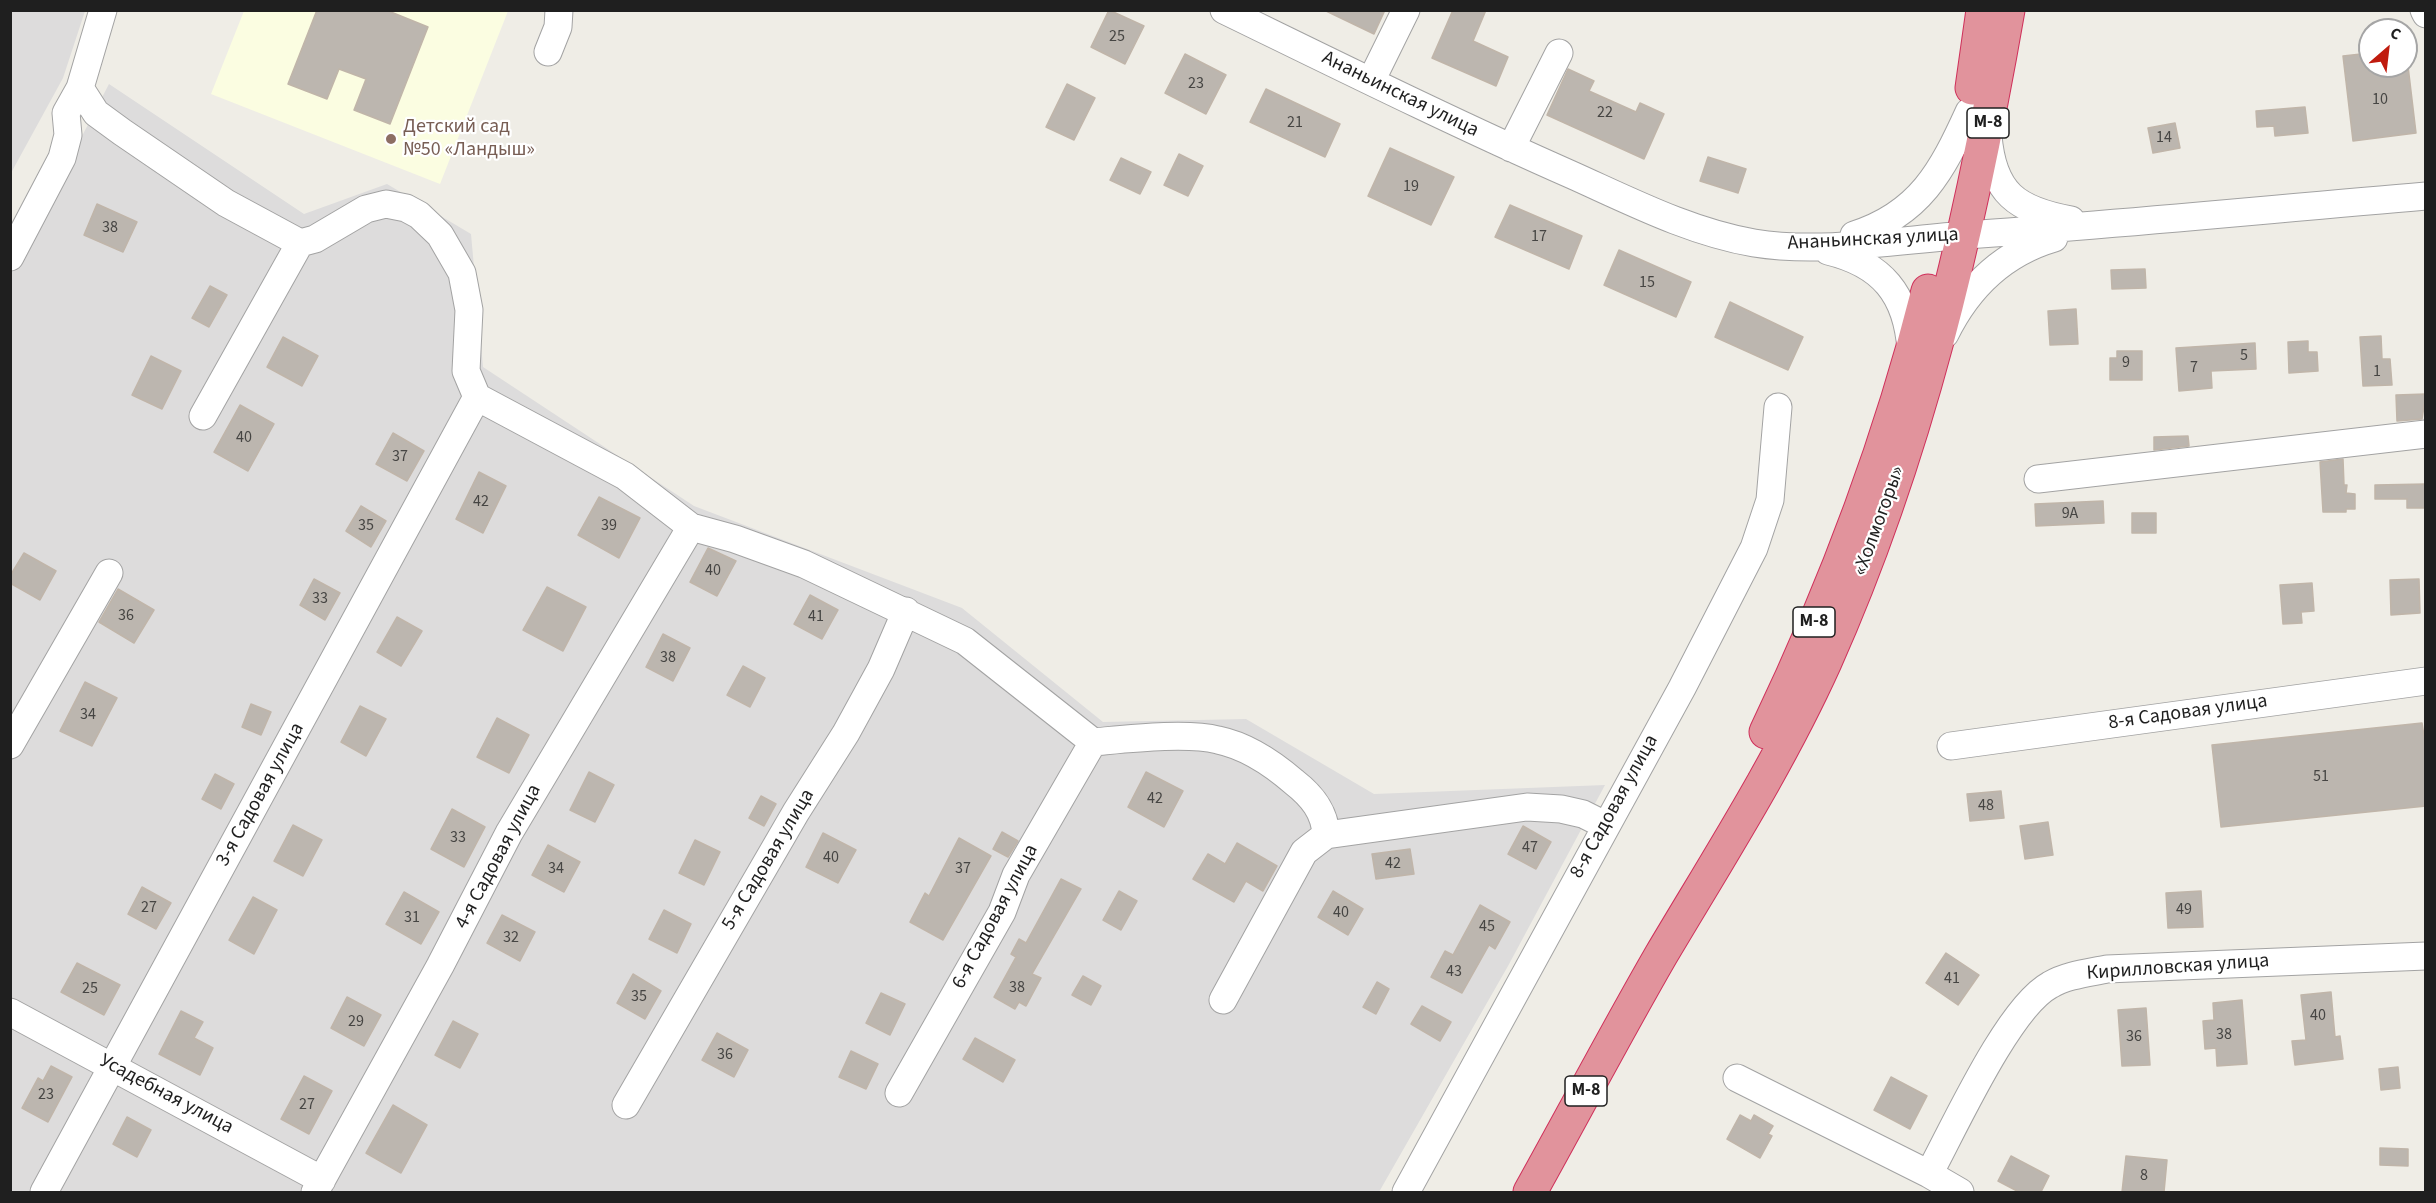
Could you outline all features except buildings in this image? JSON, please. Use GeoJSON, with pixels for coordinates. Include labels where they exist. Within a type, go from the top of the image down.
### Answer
{"type":"FeatureCollection","features":[{"type":"Feature","properties":{"kind":"highway","name":"«Холмогоры»"},"geometry":{"type":"LineString","coordinates":[[1978,119],[1983,10]]}},
{"type":"Feature","properties":{"kind":"highway","name":"«Холмогоры»"},"geometry":{"type":"LineString","coordinates":[[1530,1192],[1641,990],[1795,668],[1924,353],[1953,236],[1978,119],[2008,10]]}},
{"type":"Feature","properties":{"kind":"street"},"geometry":{"type":"LineString","coordinates":[[10,218],[80,88],[104,10]]}},
{"type":"Feature","properties":{"kind":"street"},"geometry":{"type":"LineString","coordinates":[[548,52],[558,27],[559,10]]}},
{"type":"Feature","properties":{"kind":"street","name":"Ананьинская улица"},"geometry":{"type":"LineString","coordinates":[[1224,10],[1511,148],[1703,230],[1755,243],[1809,246],[2105,226],[2426,196]]}},
{"type":"Feature","properties":{"kind":"street"},"geometry":{"type":"LineString","coordinates":[[1371,81],[1406,10]]}},
{"type":"Feature","properties":{"kind":"street"},"geometry":{"type":"LineString","coordinates":[[1511,148],[1559,52]]}},
{"type":"Feature","properties":{"kind":"street"},"geometry":{"type":"LineString","coordinates":[[80,88],[96,113],[122,132],[226,203],[300,243],[315,239],[353,214],[386,204],[406,208],[430,225],[451,250],[462,273],[469,310],[466,371],[477,397],[625,476],[691,527],[766,549],[906,611],[965,641],[1093,742],[1138,738],[1217,739],[1242,748],[1275,765],[1304,791],[1325,820],[1326,835]]}},
{"type":"Feature","properties":{"kind":"street"},"geometry":{"type":"LineString","coordinates":[[10,257],[62,158],[68,135],[66,113]]}},
{"type":"Feature","properties":{"kind":"street"},"geometry":{"type":"LineString","coordinates":[[1978,119],[1992,166],[2003,189],[2011,198],[2047,215],[2105,226]]}},
{"type":"Feature","properties":{"kind":"street"},"geometry":{"type":"LineString","coordinates":[[1809,246],[1884,225],[1909,207],[1942,168],[1978,119]]}},
{"type":"Feature","properties":{"kind":"street"},"geometry":{"type":"LineString","coordinates":[[1809,246],[1860,261],[1883,278],[1902,305],[1910,332],[1924,353],[1983,279],[1996,267],[2034,244],[2105,226]]}},
{"type":"Feature","properties":{"kind":"street"},"geometry":{"type":"LineString","coordinates":[[203,416],[300,243]]}},
{"type":"Feature","properties":{"kind":"street","name":"3-я Садовая улица"},"geometry":{"type":"LineString","coordinates":[[44,1192],[477,397]]}},
{"type":"Feature","properties":{"kind":"street","name":"8-я Садовая улица"},"geometry":{"type":"LineString","coordinates":[[1406,1192],[1682,688],[1754,548],[1770,500],[1778,406]]}},
{"type":"Feature","properties":{"kind":"street"},"geometry":{"type":"LineString","coordinates":[[2038,479],[2426,434]]}},
{"type":"Feature","properties":{"kind":"street","name":"4-я Садовая улица"},"geometry":{"type":"LineString","coordinates":[[319,1186],[440,966],[509,833],[691,527]]}},
{"type":"Feature","properties":{"kind":"street"},"geometry":{"type":"LineString","coordinates":[[10,746],[109,573]]}},
{"type":"Feature","properties":{"kind":"street","name":"5-я Садовая улица"},"geometry":{"type":"LineString","coordinates":[[626,1105],[796,812],[851,724],[881,669],[906,611]]}},
{"type":"Feature","properties":{"kind":"street","name":"8-я Садовая улица"},"geometry":{"type":"LineString","coordinates":[[1951,746],[2426,681]]}},
{"type":"Feature","properties":{"kind":"street","name":"6-я Садовая улица"},"geometry":{"type":"LineString","coordinates":[[899,1093],[1002,912],[1016,875],[1093,742]]}},
{"type":"Feature","properties":{"kind":"street"},"geometry":{"type":"LineString","coordinates":[[1224,1000],[1304,852],[1326,835],[1527,807],[1561,809],[1583,814],[1605,825]]}},
{"type":"Feature","properties":{"kind":"street","name":"Кирилловская улица"},"geometry":{"type":"LineString","coordinates":[[1929,1174],[2012,1021],[2048,985],[2075,975],[2107,969],[2426,956]]}},
{"type":"Feature","properties":{"kind":"street","name":"Усадебная улица"},"geometry":{"type":"LineString","coordinates":[[10,1011],[114,1066],[319,1186]]}},
{"type":"Feature","properties":{"kind":"street"},"geometry":{"type":"LineString","coordinates":[[1737,1078],[1929,1174],[1960,1192]]}},
{"type":"Feature","properties":{"kind":"shaded area"},"geometry":{"type":"Polygon","coordinates":[[[11,10],[85,11],[63,78],[11,173],[11,10]]]}},
{"type":"Feature","properties":{"kind":"shaded area","name":"Детский сад №50 «Ландыш»"},"geometry":{"type":"Polygon","coordinates":[[[244,11],[508,11],[440,184],[211,94],[244,11]]]}},
{"type":"Feature","properties":{"kind":"shaded area"},"geometry":{"type":"Polygon","coordinates":[[[109,84],[304,214],[387,184],[471,234],[483,367],[694,506],[962,608],[1103,722],[1246,719],[1374,794],[1605,785],[1508,966],[1379,1192],[11,1192],[10,275],[109,84]]]}},
{"type":"Feature","properties":{"kind":"place","name":"Детский сад №50 «Ландыш»"},"geometry":{"type":"Point","coordinates":[391,139]}}]}
